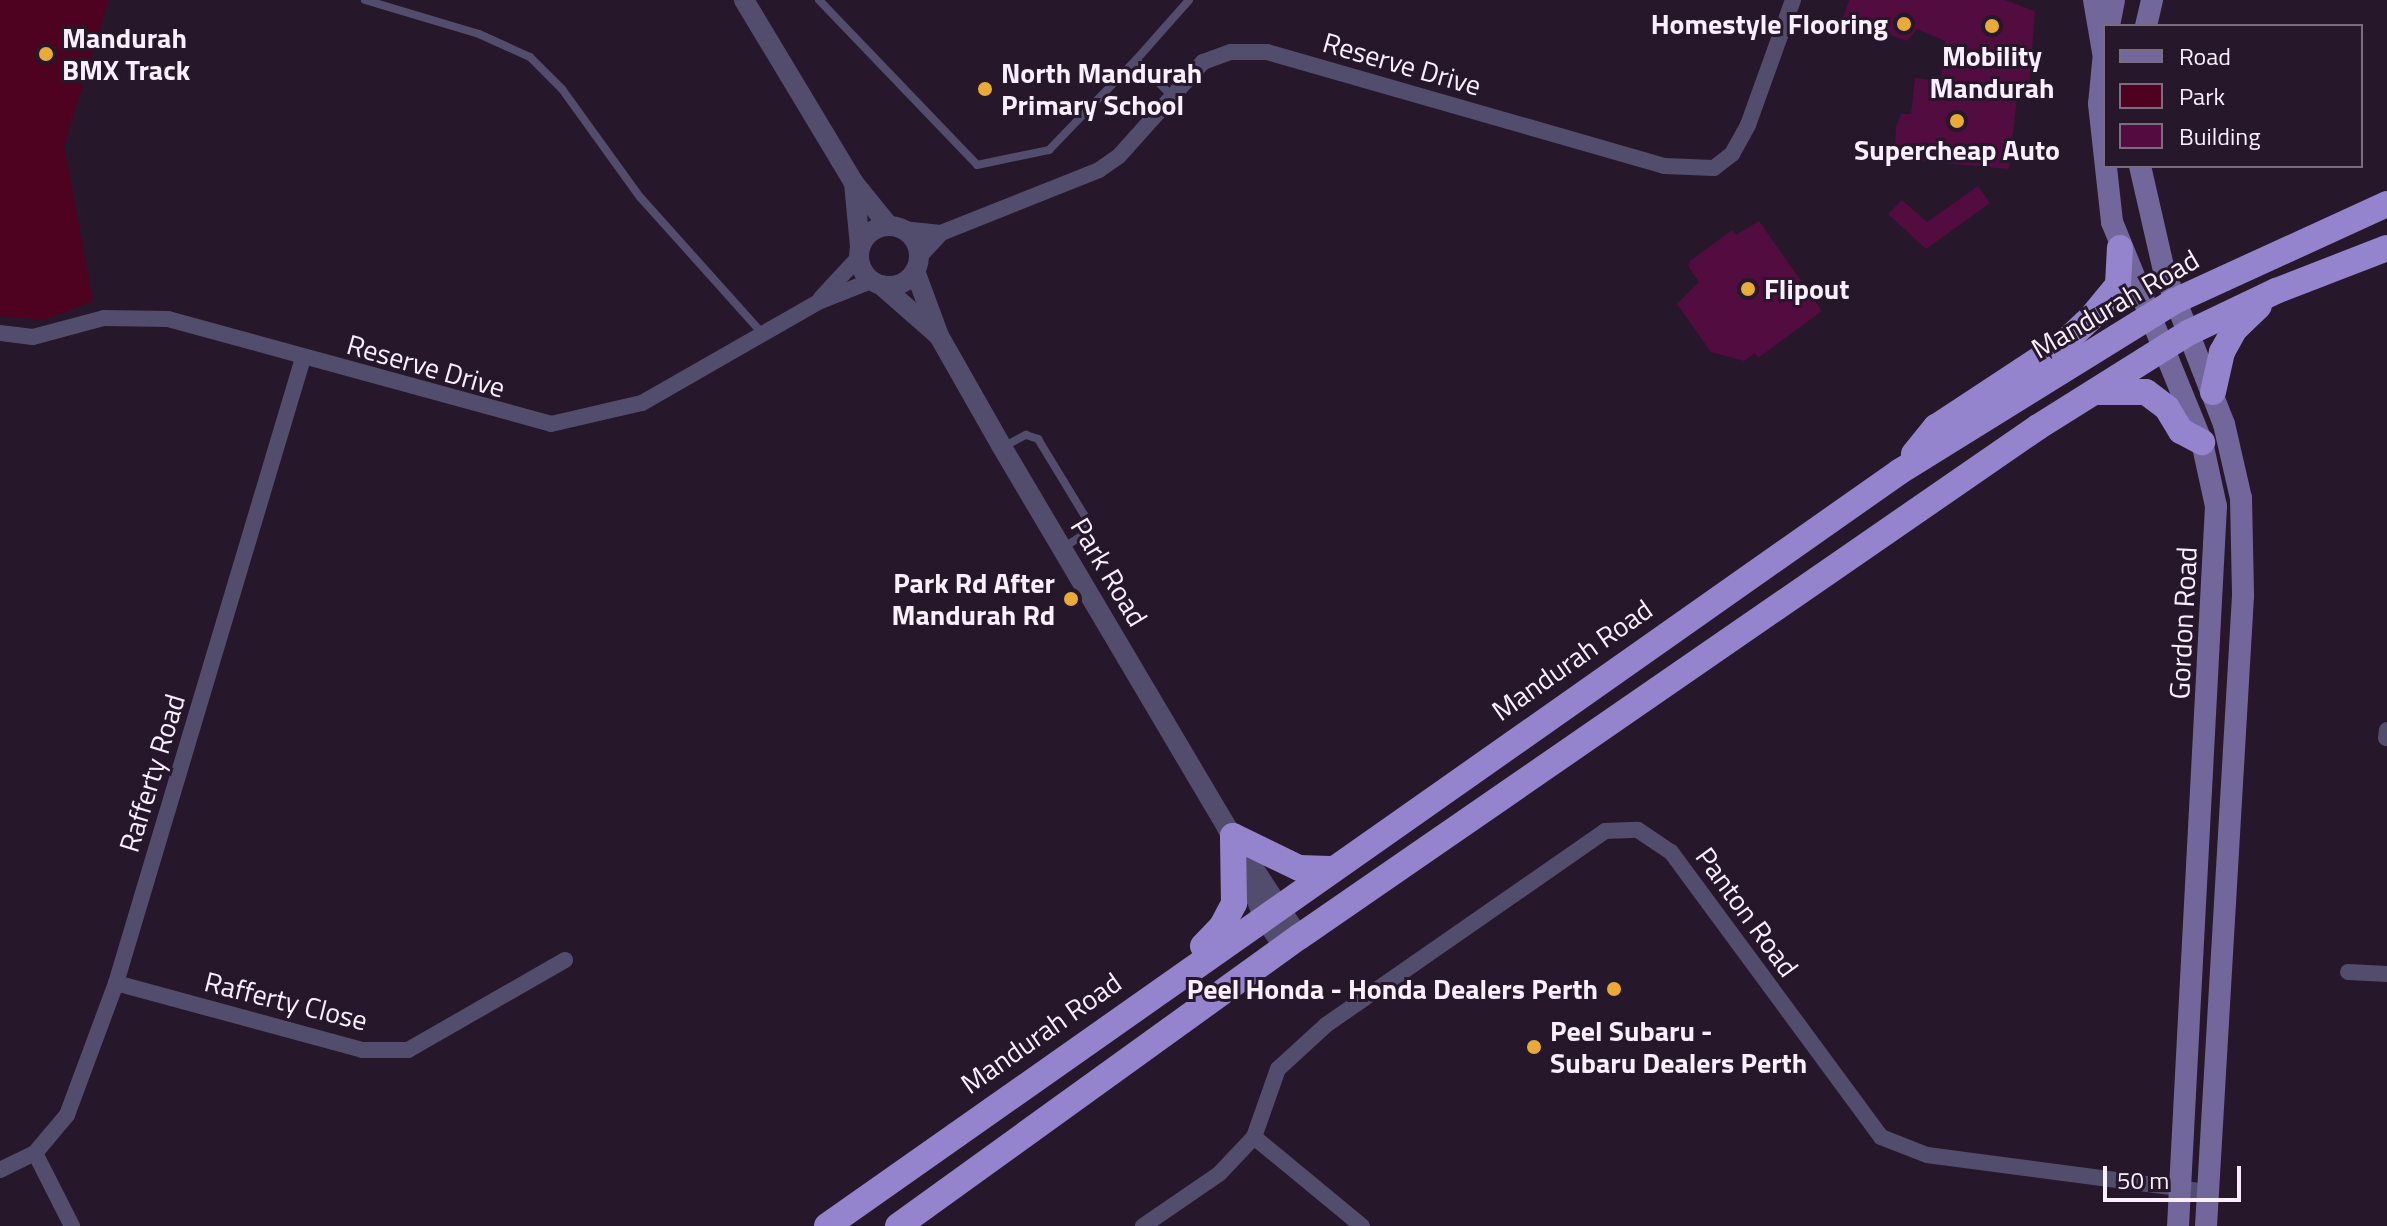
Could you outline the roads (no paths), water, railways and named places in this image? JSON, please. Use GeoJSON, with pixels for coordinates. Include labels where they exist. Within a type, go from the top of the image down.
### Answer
{"type":"FeatureCollection","features":[{"type":"Feature","properties":{"kind":"highway","name":"Mandurah Road"},"geometry":{"type":"LineString","coordinates":[[827,1226],[1330,869],[1899,472],[2175,301],[2387,204]]}},
{"type":"Feature","properties":{"kind":"highway"},"geometry":{"type":"LineString","coordinates":[[1899,472],[1936,427],[2064,343],[2090,319],[2118,285],[2120,248]]}},
{"type":"Feature","properties":{"kind":"highway"},"geometry":{"type":"LineString","coordinates":[[898,1226],[1292,942],[2090,392],[2188,333],[2276,291],[2387,248]]}},
{"type":"Feature","properties":{"kind":"highway"},"geometry":{"type":"LineString","coordinates":[[2213,392],[2222,352],[2235,329],[2276,291]]}},
{"type":"Feature","properties":{"kind":"highway"},"geometry":{"type":"LineString","coordinates":[[2090,392],[2146,392],[2167,408],[2181,431],[2202,442]]}},
{"type":"Feature","properties":{"kind":"highway"},"geometry":{"type":"LineString","coordinates":[[1160,989],[1222,926],[1234,903],[1233,836],[1299,868],[1330,869]]}},
{"type":"Feature","properties":{"kind":"main road","name":"Gordon Road"},"geometry":{"type":"LineString","coordinates":[[2094,0],[2103,42]]}},
{"type":"Feature","properties":{"kind":"main road"},"geometry":{"type":"LineString","coordinates":[[2109,24],[2114,0]]}},
{"type":"Feature","properties":{"kind":"main road"},"geometry":{"type":"LineString","coordinates":[[2146,24],[2152,0]]}},
{"type":"Feature","properties":{"kind":"main road","name":"Gordon Road"},"geometry":{"type":"LineString","coordinates":[[2103,104],[2103,166]]}},
{"type":"Feature","properties":{"kind":"main road","name":"Gordon Road"},"geometry":{"type":"LineString","coordinates":[[2103,168],[2120,248],[2202,442],[2217,536],[2178,1226]]}},
{"type":"Feature","properties":{"kind":"main road","name":"Gordon Road"},"geometry":{"type":"LineString","coordinates":[[2141,168],[2175,301],[2213,392],[2241,498],[2243,596],[2206,1226]]}},
{"type":"Feature","properties":{"kind":"main road"},"geometry":{"type":"LineString","coordinates":[[2209,692],[2238,693]]}},
{"type":"Feature","properties":{"kind":"main road"},"geometry":{"type":"LineString","coordinates":[[2202,817],[2230,818]]}},
{"type":"Feature","properties":{"kind":"street"},"geometry":{"type":"LineString","coordinates":[[744,0],[854,183],[896,227],[914,240],[917,264],[900,284],[876,283],[859,253],[854,183]]}},
{"type":"Feature","properties":{"kind":"street","name":"Reserve Drive"},"geometry":{"type":"LineString","coordinates":[[896,227],[941,233],[1099,170],[1119,156],[1203,62],[1231,52],[1267,52],[1664,166],[1714,168],[1732,154],[1748,125],[1793,0]]}},
{"type":"Feature","properties":{"kind":"street"},"geometry":{"type":"LineString","coordinates":[[2140,0],[2146,24]]}},
{"type":"Feature","properties":{"kind":"street"},"geometry":{"type":"LineString","coordinates":[[859,253],[871,231],[896,227]]}},
{"type":"Feature","properties":{"kind":"street","name":"Reserve Drive"},"geometry":{"type":"LineString","coordinates":[[917,264],[941,233]]}},
{"type":"Feature","properties":{"kind":"street","name":"Reserve Drive"},"geometry":{"type":"LineString","coordinates":[[818,302],[859,253]]}},
{"type":"Feature","properties":{"kind":"street","name":"Park Road"},"geometry":{"type":"LineString","coordinates":[[917,264],[939,336],[1233,836],[1271,912],[1292,942]]}},
{"type":"Feature","properties":{"kind":"street","name":"Reserve Drive"},"geometry":{"type":"LineString","coordinates":[[0,333],[33,337],[104,318],[168,319],[551,424],[642,403],[818,302],[876,283]]}},
{"type":"Feature","properties":{"kind":"street","name":"Park Road"},"geometry":{"type":"LineString","coordinates":[[876,283],[939,336]]}},
{"type":"Feature","properties":{"kind":"street","name":"Rafferty Road"},"geometry":{"type":"LineString","coordinates":[[0,1170],[35,1153],[67,1115],[116,983],[303,358]]}},
{"type":"Feature","properties":{"kind":"street","name":"Panton Road"},"geometry":{"type":"LineString","coordinates":[[1143,1226],[1219,1174],[1254,1137],[1278,1069],[1326,1025],[1605,831],[1638,830],[1671,852],[1881,1137],[1927,1155],[2180,1191],[2209,1192]]}},
{"type":"Feature","properties":{"kind":"street","name":"Rafferty Close"},"geometry":{"type":"LineString","coordinates":[[116,983],[362,1050],[408,1050],[565,960]]}},
{"type":"Feature","properties":{"kind":"street"},"geometry":{"type":"LineString","coordinates":[[2348,972],[2387,974]]}},
{"type":"Feature","properties":{"kind":"street"},"geometry":{"type":"LineString","coordinates":[[1254,1137],[1362,1226]]}},
{"type":"Feature","properties":{"kind":"street"},"geometry":{"type":"LineString","coordinates":[[35,1153],[72,1226]]}},
{"type":"Feature","properties":{"kind":"lane"},"geometry":{"type":"LineString","coordinates":[[365,0],[479,34],[530,57],[562,89],[640,197],[762,333]]}},
{"type":"Feature","properties":{"kind":"lane"},"geometry":{"type":"LineString","coordinates":[[819,0],[977,165],[1049,150],[1189,0]]}},
{"type":"Feature","properties":{"kind":"lane"},"geometry":{"type":"LineString","coordinates":[[1136,60],[1172,96]]}},
{"type":"Feature","properties":{"kind":"lane"},"geometry":{"type":"LineString","coordinates":[[1002,447],[1026,435],[1038,439],[1088,524],[1083,536],[1062,548]]}},
{"type":"Feature","properties":{"kind":"place","name":"Homestyle Flooring"},"geometry":{"type":"Point","coordinates":[1904,24]}},
{"type":"Feature","properties":{"kind":"place","name":"Mobility Mandurah"},"geometry":{"type":"Point","coordinates":[1992,26]}},
{"type":"Feature","properties":{"kind":"place","name":"Mandurah BMX Track"},"geometry":{"type":"Point","coordinates":[46,54]}},
{"type":"Feature","properties":{"kind":"place","name":"North Mandurah Primary School"},"geometry":{"type":"Point","coordinates":[985,89]}},
{"type":"Feature","properties":{"kind":"place","name":"Supercheap Auto"},"geometry":{"type":"Point","coordinates":[1957,121]}},
{"type":"Feature","properties":{"kind":"place","name":"Flipout"},"geometry":{"type":"Point","coordinates":[1748,289]}},
{"type":"Feature","properties":{"kind":"place","name":"Park Rd After Mandurah Rd"},"geometry":{"type":"Point","coordinates":[1071,599]}},
{"type":"Feature","properties":{"kind":"place","name":"Peel Honda - Honda Dealers Perth"},"geometry":{"type":"Point","coordinates":[1614,989]}},
{"type":"Feature","properties":{"kind":"place","name":"Peel Subaru - Subaru Dealers Perth"},"geometry":{"type":"Point","coordinates":[1534,1047]}}]}
